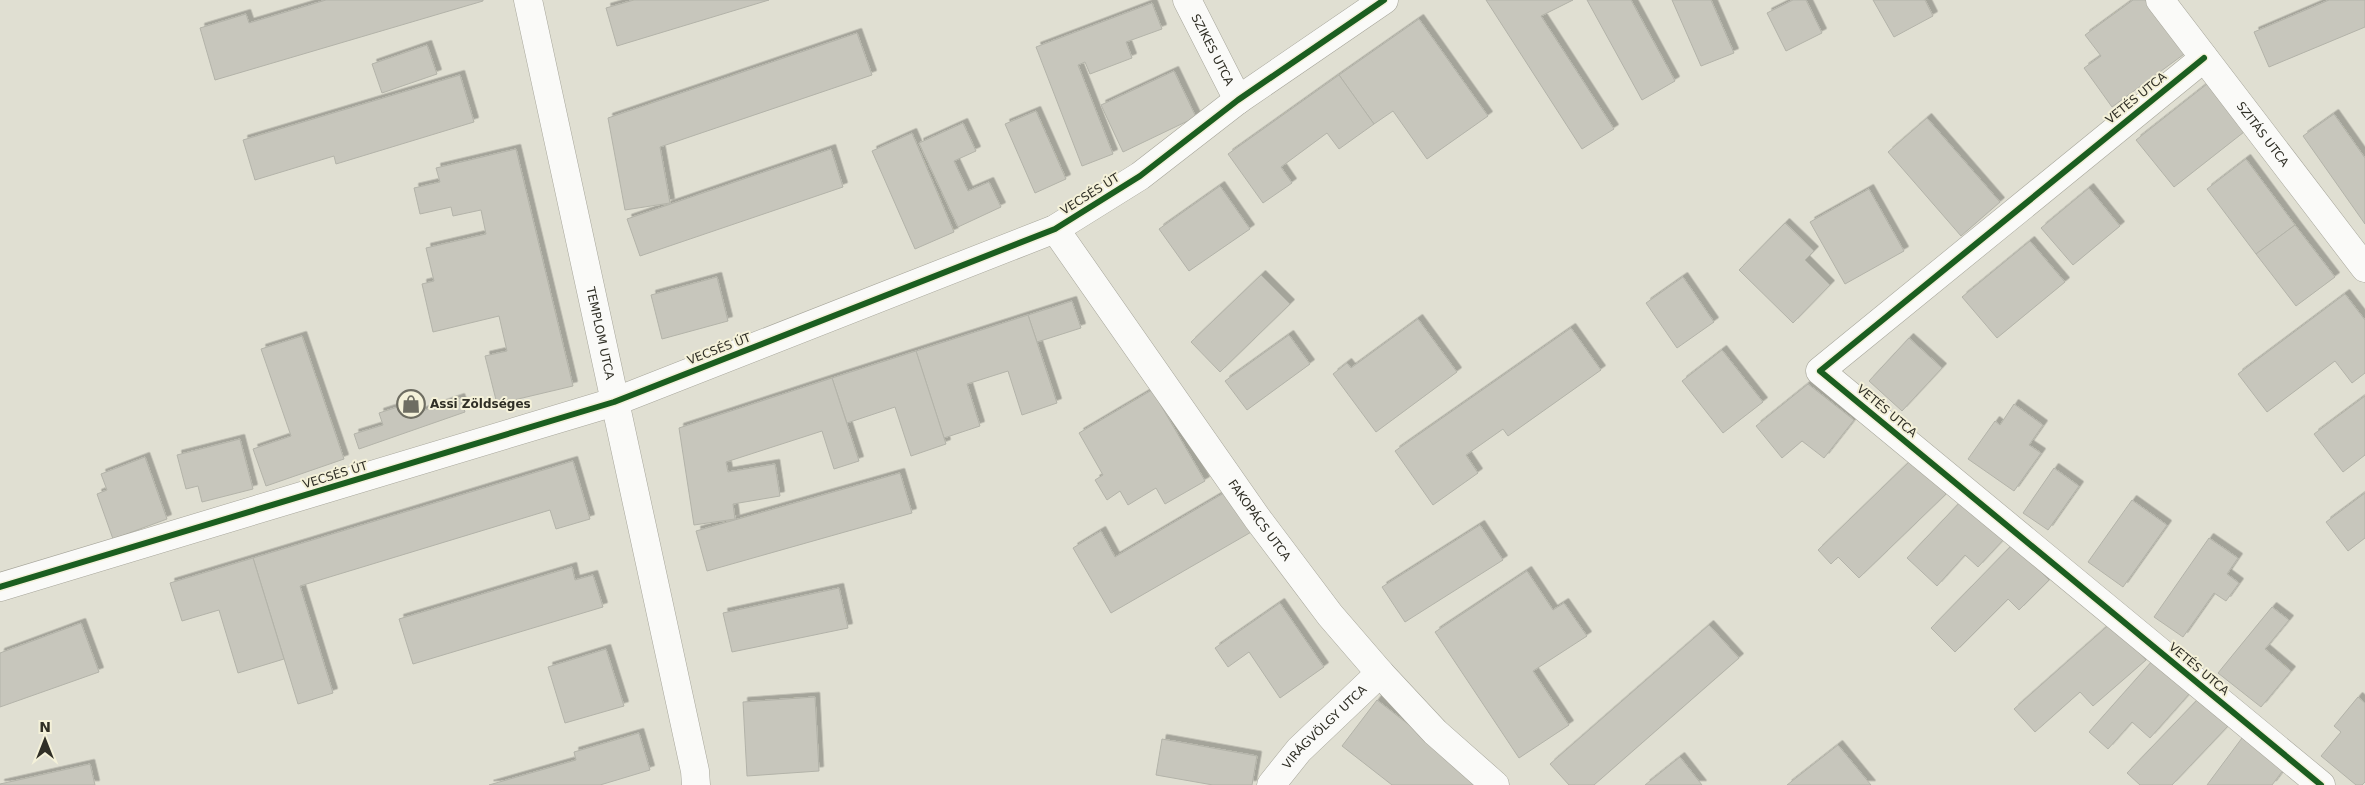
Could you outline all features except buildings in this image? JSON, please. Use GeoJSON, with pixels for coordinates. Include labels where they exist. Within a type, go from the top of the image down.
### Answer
{"type":"FeatureCollection","features":[{"type":"Feature","properties":{"kind":"street","name":"TEMPLOM UTCA"},"geometry":{"type":"LineString","coordinates":[[528,0],[695,771],[696,785]]}},
{"type":"Feature","properties":{"kind":"street","name":"SZIKES UTCA"},"geometry":{"type":"LineString","coordinates":[[1187,0],[1238,100]]}},
{"type":"Feature","properties":{"kind":"street","name":"VECSÉS ÚT"},"geometry":{"type":"LineString","coordinates":[[0,587],[614,402],[1055,229],[1140,176],[1238,100],[1384,0]]}},
{"type":"Feature","properties":{"kind":"street","name":"SZITÁS UTCA"},"geometry":{"type":"LineString","coordinates":[[2160,0],[2361,257]]}},
{"type":"Feature","properties":{"kind":"street","name":"VETÉS UTCA"},"geometry":{"type":"LineString","coordinates":[[2204,58],[1820,371],[2321,785]]}},
{"type":"Feature","properties":{"kind":"street","name":"FAKOPÁCS UTCA"},"geometry":{"type":"LineString","coordinates":[[1055,229],[1257,518],[1330,615],[1380,673],[1435,732],[1495,785]]}},
{"type":"Feature","properties":{"kind":"street","name":"VIRÁGVÖLGY UTCA"},"geometry":{"type":"LineString","coordinates":[[1271,785],[1299,750],[1380,673]]}},
{"type":"Feature","properties":{"kind":"cycle path"},"geometry":{"type":"LineString","coordinates":[[0,587],[614,402],[1055,229],[1140,176],[1238,100],[1384,0]]}},
{"type":"Feature","properties":{"kind":"cycle path"},"geometry":{"type":"LineString","coordinates":[[2204,58],[1820,371],[2321,785]]}},
{"type":"Feature","properties":{"kind":"place","name":"Assi Zöldséges"},"geometry":{"type":"Point","coordinates":[411,404]}}]}
